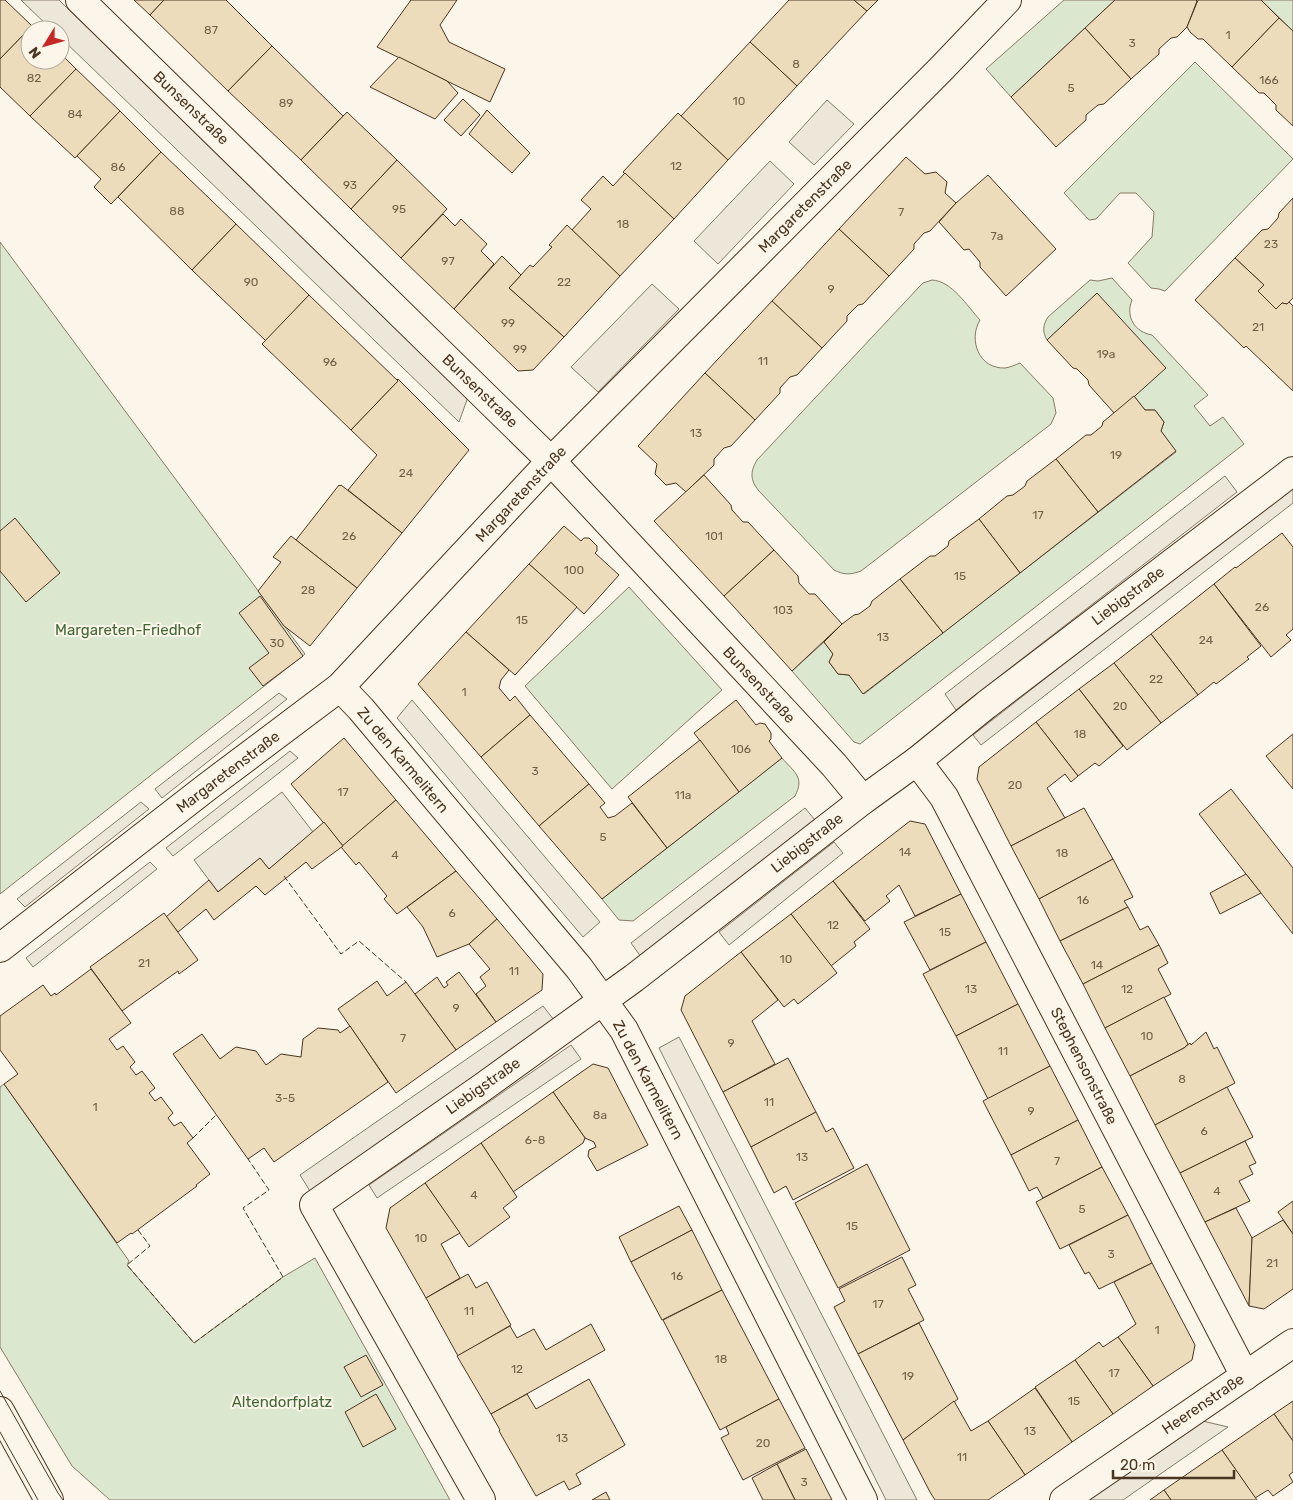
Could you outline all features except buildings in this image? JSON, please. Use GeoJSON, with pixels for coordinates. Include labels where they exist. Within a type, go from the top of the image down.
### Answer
{"type":"FeatureCollection","features":[{"type":"Feature","properties":{"kind":"street","name":"Bunsenstraße"},"geometry":{"type":"LineString","coordinates":[[80,0],[551,461],[834,765],[863,800]]}},
{"type":"Feature","properties":{"kind":"street","name":"Margaretenstraße"},"geometry":{"type":"LineString","coordinates":[[0,948],[340,687],[551,461],[942,68],[1007,0]]}},
{"type":"Feature","properties":{"kind":"street","name":"Liebigstraße"},"geometry":{"type":"LineString","coordinates":[[481,1500],[314,1205],[484,1087],[634,978],[863,800],[917,761],[986,705],[1293,471]]}},
{"type":"Feature","properties":{"kind":"street","name":"Zu den Karmelitern"},"geometry":{"type":"LineString","coordinates":[[340,687],[361,709],[579,968],[624,1030],[863,1500]]}},
{"type":"Feature","properties":{"kind":"street","name":"Stephensonstraße"},"geometry":{"type":"LineString","coordinates":[[917,761],[944,797],[1245,1376]]}},
{"type":"Feature","properties":{"kind":"street","name":"Heerenstraße"},"geometry":{"type":"LineString","coordinates":[[1064,1500],[1293,1342]]}},
{"type":"Feature","properties":{"kind":"street"},"geometry":{"type":"LineString","coordinates":[[0,1411],[49,1500]]}},
{"type":"Feature","properties":{"kind":"green space"},"geometry":{"type":"Polygon","coordinates":[[[1064,0],[1115,0],[1011,97],[986,69],[1064,0]]]}},
{"type":"Feature","properties":{"kind":"green space"},"geometry":{"type":"Polygon","coordinates":[[[1261,0],[1293,0],[1293,31],[1261,0]]]}},
{"type":"Feature","properties":{"kind":"green space"},"geometry":{"type":"Polygon","coordinates":[[[1195,62],[1293,159],[1165,291],[1151,288],[1128,263],[1152,237],[1154,212],[1136,193],[1120,193],[1096,219],[1089,220],[1064,193],[1195,62]]]}},
{"type":"Feature","properties":{"kind":"green space","name":"Margareten-Friedhof"},"geometry":{"type":"Polygon","coordinates":[[[0,242],[305,654],[0,894],[0,242]]]}},
{"type":"Feature","properties":{"kind":"green space"},"geometry":{"type":"Polygon","coordinates":[[[1112,278],[1132,300],[1130,312],[1136,327],[1152,335],[1208,395],[1194,406],[1210,426],[1223,417],[1244,444],[860,744],[854,742],[792,671],[824,642],[833,654],[829,662],[838,674],[849,675],[864,694],[1176,452],[1161,431],[1164,422],[1155,410],[1145,410],[1134,396],[1097,294],[1047,340],[1045,337],[1044,328],[1048,317],[1090,280],[1098,281],[1112,278]]]}},
{"type":"Feature","properties":{"kind":"green space"},"geometry":{"type":"Polygon","coordinates":[[[932,280],[939,281],[953,289],[980,320],[975,336],[978,352],[982,359],[988,364],[1005,368],[1020,363],[1053,398],[1056,413],[1051,424],[861,571],[844,574],[834,570],[759,491],[753,480],[753,468],[757,460],[919,287],[923,283],[932,280]]]}},
{"type":"Feature","properties":{"kind":"green space"},"geometry":{"type":"Polygon","coordinates":[[[629,587],[722,690],[612,789],[525,686],[629,587]]]}},
{"type":"Feature","properties":{"kind":"green space"},"geometry":{"type":"Polygon","coordinates":[[[782,758],[797,775],[799,784],[795,796],[633,921],[619,920],[602,899],[782,758]]]}},
{"type":"Feature","properties":{"kind":"green space","name":"Altendorfplatz"},"geometry":{"type":"Polygon","coordinates":[[[4,1084],[129,1261],[127,1265],[194,1343],[283,1277],[315,1258],[450,1500],[110,1500],[72,1466],[0,1347],[0,1087],[4,1084]]]}},
{"type":"Feature","properties":{"kind":"shaded area"},"geometry":{"type":"Polygon","coordinates":[[[21,0],[59,0],[468,397],[459,422],[70,47],[70,20],[42,20],[21,0]]]}},
{"type":"Feature","properties":{"kind":"shaded area"},"geometry":{"type":"Polygon","coordinates":[[[827,100],[854,124],[814,165],[789,142],[827,100]]]}},
{"type":"Feature","properties":{"kind":"shaded area"},"geometry":{"type":"Polygon","coordinates":[[[770,161],[794,184],[718,264],[694,241],[770,161]]]}},
{"type":"Feature","properties":{"kind":"shaded area"},"geometry":{"type":"Polygon","coordinates":[[[652,284],[679,309],[598,392],[571,367],[652,284]]]}},
{"type":"Feature","properties":{"kind":"shaded area"},"geometry":{"type":"Polygon","coordinates":[[[1225,476],[1237,492],[956,710],[945,694],[1225,476]]]}},
{"type":"Feature","properties":{"kind":"shaded area"},"geometry":{"type":"Polygon","coordinates":[[[1293,485],[1293,503],[981,745],[973,735],[1293,485]]]}},
{"type":"Feature","properties":{"kind":"shaded area"},"geometry":{"type":"Polygon","coordinates":[[[279,693],[287,699],[162,798],[155,789],[279,693]]]}},
{"type":"Feature","properties":{"kind":"shaded area"},"geometry":{"type":"Polygon","coordinates":[[[412,700],[600,922],[583,937],[397,718],[412,700]]]}},
{"type":"Feature","properties":{"kind":"shaded area"},"geometry":{"type":"Polygon","coordinates":[[[290,751],[298,758],[173,856],[166,848],[290,751]]]}},
{"type":"Feature","properties":{"kind":"shaded area"},"geometry":{"type":"Polygon","coordinates":[[[282,792],[313,832],[269,869],[260,858],[218,892],[194,860],[282,792]]]}},
{"type":"Feature","properties":{"kind":"shaded area"},"geometry":{"type":"Polygon","coordinates":[[[141,802],[149,809],[25,907],[17,899],[141,802]]]}},
{"type":"Feature","properties":{"kind":"shaded area"},"geometry":{"type":"Polygon","coordinates":[[[805,808],[815,820],[641,957],[631,943],[805,808]]]}},
{"type":"Feature","properties":{"kind":"shaded area"},"geometry":{"type":"Polygon","coordinates":[[[834,842],[843,853],[729,945],[719,932],[834,842]]]}},
{"type":"Feature","properties":{"kind":"shaded area"},"geometry":{"type":"Polygon","coordinates":[[[150,862],[157,869],[33,967],[26,958],[150,862]]]}},
{"type":"Feature","properties":{"kind":"shaded area"},"geometry":{"type":"Polygon","coordinates":[[[543,1006],[554,1020],[310,1191],[300,1175],[543,1006]]]}},
{"type":"Feature","properties":{"kind":"shaded area"},"geometry":{"type":"Polygon","coordinates":[[[679,1037],[917,1500],[886,1500],[659,1048],[679,1037]]]}},
{"type":"Feature","properties":{"kind":"shaded area"},"geometry":{"type":"Polygon","coordinates":[[[571,1045],[581,1059],[377,1198],[369,1185],[571,1045]]]}},
{"type":"Feature","properties":{"kind":"shaded area"},"geometry":{"type":"Polygon","coordinates":[[[1194,1419],[1228,1427],[1123,1500],[1078,1500],[1194,1419]]]}},
{"type":"Feature","properties":{"kind":"tram line"},"geometry":{"type":"LineString","coordinates":[[0,1391],[63,1500]]}},
{"type":"Feature","properties":{"kind":"tram line"},"geometry":{"type":"LineString","coordinates":[[0,1432],[38,1500]]}},
{"type":"Feature","properties":{"kind":"fence"},"geometry":{"type":"LineString","coordinates":[[284,876],[341,954],[359,941],[406,982]]}},
{"type":"Feature","properties":{"kind":"fence"},"geometry":{"type":"LineString","coordinates":[[193,1138],[216,1115]]}},
{"type":"Feature","properties":{"kind":"fence"},"geometry":{"type":"LineString","coordinates":[[138,1230],[150,1246],[127,1265],[194,1343],[283,1277],[243,1208],[269,1190],[248,1159]]}}]}
